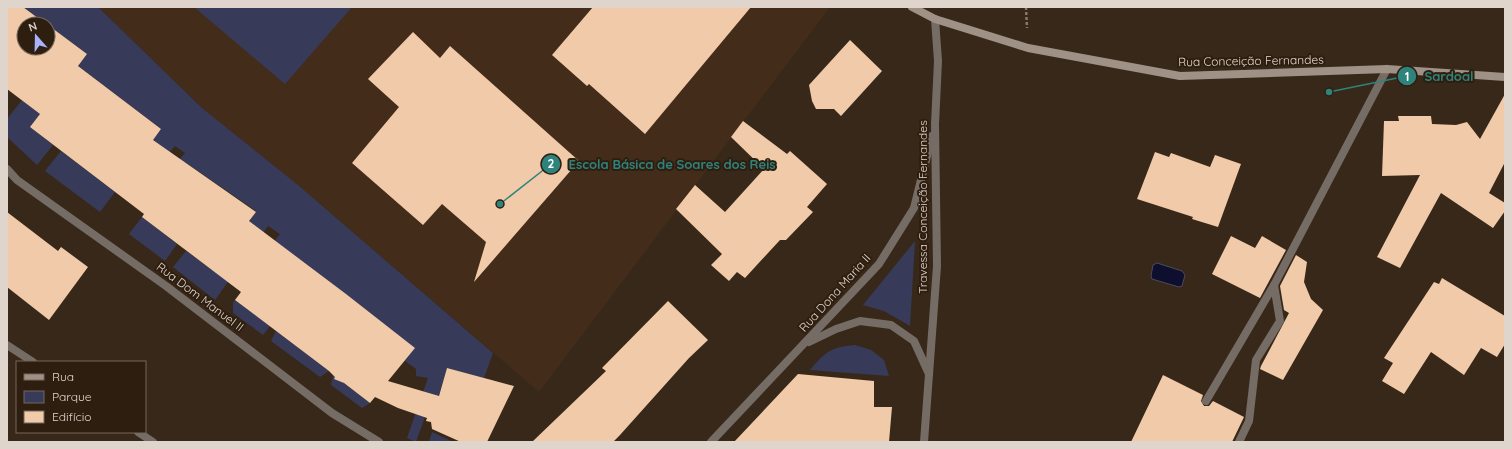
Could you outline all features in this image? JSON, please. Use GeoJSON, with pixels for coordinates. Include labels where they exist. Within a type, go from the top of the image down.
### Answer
{"type":"FeatureCollection","features":[{"type":"Feature","properties":{"kind":"main road","name":"Rua Conceição Fernandes"},"geometry":{"type":"LineString","coordinates":[[912,7],[935,19],[1028,48],[1180,76],[1387,69],[1505,77]]}},
{"type":"Feature","properties":{"kind":"street","name":"Travessa Conceição Fernandes"},"geometry":{"type":"LineString","coordinates":[[924,442],[937,266],[935,124],[938,61],[935,19]]}},
{"type":"Feature","properties":{"kind":"street"},"geometry":{"type":"LineString","coordinates":[[1206,401],[1274,285],[1387,69]]}},
{"type":"Feature","properties":{"kind":"street","name":"Rua Dona Maria II"},"geometry":{"type":"LineString","coordinates":[[712,442],[879,264],[914,208],[935,124]]}},
{"type":"Feature","properties":{"kind":"street","name":"Rua Dom Manuel II"},"geometry":{"type":"LineString","coordinates":[[7,169],[17,180],[166,286],[332,413],[379,442]]}},
{"type":"Feature","properties":{"kind":"street"},"geometry":{"type":"LineString","coordinates":[[1238,442],[1249,421],[1256,360],[1280,321],[1274,285]]}},
{"type":"Feature","properties":{"kind":"street","name":"Rua Dona Maria II"},"geometry":{"type":"LineString","coordinates":[[804,345],[836,328],[860,321],[891,325],[914,341],[929,375]]}},
{"type":"Feature","properties":{"kind":"street"},"geometry":{"type":"LineString","coordinates":[[7,345],[31,361]]}},
{"type":"Feature","properties":{"kind":"street"},"geometry":{"type":"LineString","coordinates":[[140,433],[153,442]]}},
{"type":"Feature","properties":{"kind":"shaded area"},"geometry":{"type":"Polygon","coordinates":[[[98,7],[830,7],[539,392],[298,185],[202,108],[98,7]]]}},
{"type":"Feature","properties":{"kind":"shaded area"},"geometry":{"type":"Polygon","coordinates":[[[1157,263],[1182,271],[1185,275],[1182,286],[1179,287],[1152,279],[1151,276],[1153,265],[1157,263]]]}},
{"type":"Feature","properties":{"kind":"green space"},"geometry":{"type":"Polygon","coordinates":[[[23,7],[98,7],[202,108],[298,185],[493,353],[484,378],[447,368],[435,408],[428,408],[416,442],[407,438],[428,378],[416,376],[416,369],[405,361],[414,348],[267,251],[280,234],[268,226],[215,300],[173,267],[186,251],[212,270],[256,211],[185,162],[177,162],[185,153],[175,146],[169,153],[151,142],[161,129],[78,66],[87,54],[56,31],[56,16],[35,16],[23,7]]]}},
{"type":"Feature","properties":{"kind":"green space"},"geometry":{"type":"Polygon","coordinates":[[[194,7],[352,7],[285,84],[194,7]]]}},
{"type":"Feature","properties":{"kind":"green space"},"geometry":{"type":"Polygon","coordinates":[[[22,100],[40,114],[31,127],[53,145],[37,165],[7,137],[7,119],[22,100]]]}},
{"type":"Feature","properties":{"kind":"green space"},"geometry":{"type":"Polygon","coordinates":[[[61,151],[115,192],[100,212],[45,171],[61,151]]]}},
{"type":"Feature","properties":{"kind":"green space"},"geometry":{"type":"Polygon","coordinates":[[[142,217],[177,244],[165,261],[129,234],[142,217]]]}},
{"type":"Feature","properties":{"kind":"green space"},"geometry":{"type":"Polygon","coordinates":[[[915,241],[910,326],[884,311],[863,305],[915,241]]]}},
{"type":"Feature","properties":{"kind":"green space"},"geometry":{"type":"Polygon","coordinates":[[[235,300],[270,326],[263,335],[233,313],[233,303],[235,300]]]}},
{"type":"Feature","properties":{"kind":"green space"},"geometry":{"type":"Polygon","coordinates":[[[276,331],[329,371],[320,377],[271,341],[276,331]]]}},
{"type":"Feature","properties":{"kind":"green space"},"geometry":{"type":"Polygon","coordinates":[[[855,345],[871,350],[884,360],[889,376],[810,370],[820,359],[834,349],[855,345]]]}},
{"type":"Feature","properties":{"kind":"green space"},"geometry":{"type":"Polygon","coordinates":[[[333,375],[370,403],[362,408],[331,385],[333,375]]]}},
{"type":"Feature","properties":{"kind":"green space"},"geometry":{"type":"Polygon","coordinates":[[[432,432],[453,442],[429,442],[432,432]]]}},
{"type":"Feature","properties":{"kind":"building"},"geometry":{"type":"Polygon","coordinates":[[[7,7],[23,7],[35,16],[16,16],[16,56],[56,56],[56,31],[87,54],[78,66],[161,129],[153,140],[256,212],[249,221],[415,348],[388,381],[439,396],[447,368],[514,386],[487,442],[461,442],[432,429],[431,422],[426,421],[427,418],[398,408],[375,397],[370,403],[344,383],[334,379],[335,377],[329,371],[235,300],[241,292],[142,217],[144,214],[30,127],[40,114],[7,89],[7,7]]]}},
{"type":"Feature","properties":{"kind":"building"},"geometry":{"type":"Polygon","coordinates":[[[593,7],[751,7],[645,134],[589,84],[587,86],[552,55],[593,7]]]}},
{"type":"Feature","properties":{"kind":"building"},"geometry":{"type":"Polygon","coordinates":[[[413,32],[440,58],[450,46],[579,161],[474,282],[486,242],[442,204],[423,225],[352,163],[399,107],[368,79],[413,32]]]}},
{"type":"Feature","properties":{"kind":"building"},"geometry":{"type":"Polygon","coordinates":[[[850,40],[882,71],[841,116],[834,109],[816,109],[812,101],[809,85],[850,40]]]}},
{"type":"Feature","properties":{"kind":"building"},"geometry":{"type":"Polygon","coordinates":[[[1505,94],[1505,162],[1489,193],[1505,203],[1505,211],[1493,228],[1441,193],[1400,268],[1377,257],[1420,175],[1382,176],[1384,121],[1399,121],[1398,116],[1431,116],[1432,124],[1456,125],[1467,122],[1480,139],[1505,94]]]}},
{"type":"Feature","properties":{"kind":"building"},"geometry":{"type":"Polygon","coordinates":[[[743,121],[787,154],[790,151],[827,184],[807,207],[813,212],[786,240],[780,240],[745,278],[737,272],[729,281],[711,265],[722,254],[676,209],[695,185],[725,212],[764,169],[731,137],[743,121]]]}},
{"type":"Feature","properties":{"kind":"building"},"geometry":{"type":"Polygon","coordinates":[[[1155,152],[1169,157],[1171,153],[1210,167],[1215,155],[1241,164],[1218,227],[1192,219],[1193,217],[1137,199],[1155,152]]]}},
{"type":"Feature","properties":{"kind":"building"},"geometry":{"type":"Polygon","coordinates":[[[7,212],[58,251],[61,247],[88,267],[49,320],[7,287],[7,212]]]}},
{"type":"Feature","properties":{"kind":"building"},"geometry":{"type":"Polygon","coordinates":[[[1231,236],[1255,248],[1262,236],[1286,250],[1260,298],[1212,274],[1231,236]]]}},
{"type":"Feature","properties":{"kind":"building"},"geometry":{"type":"Polygon","coordinates":[[[1296,255],[1307,262],[1304,282],[1311,299],[1323,310],[1283,380],[1260,369],[1289,313],[1284,310],[1280,286],[1296,255]]]}},
{"type":"Feature","properties":{"kind":"building"},"geometry":{"type":"Polygon","coordinates":[[[1442,278],[1505,316],[1505,344],[1497,357],[1481,348],[1464,375],[1431,352],[1404,394],[1382,381],[1393,363],[1384,358],[1434,282],[1439,284],[1442,278]]]}},
{"type":"Feature","properties":{"kind":"building"},"geometry":{"type":"Polygon","coordinates":[[[668,301],[708,340],[689,358],[620,435],[613,442],[532,442],[606,371],[602,368],[668,301]]]}},
{"type":"Feature","properties":{"kind":"building"},"geometry":{"type":"Polygon","coordinates":[[[798,374],[874,381],[874,407],[892,407],[889,442],[734,442],[798,374]]]}},
{"type":"Feature","properties":{"kind":"building"},"geometry":{"type":"Polygon","coordinates":[[[1163,375],[1203,395],[1201,401],[1204,406],[1209,406],[1213,401],[1244,417],[1232,442],[1131,442],[1163,375]]]}},
{"type":"Feature","properties":{"kind":"place","name":"Sardoal"},"geometry":{"type":"Point","coordinates":[1329,92]}},
{"type":"Feature","properties":{"kind":"place","name":"Escola Básica de Soares dos Reis"},"geometry":{"type":"Point","coordinates":[500,204]}}]}
